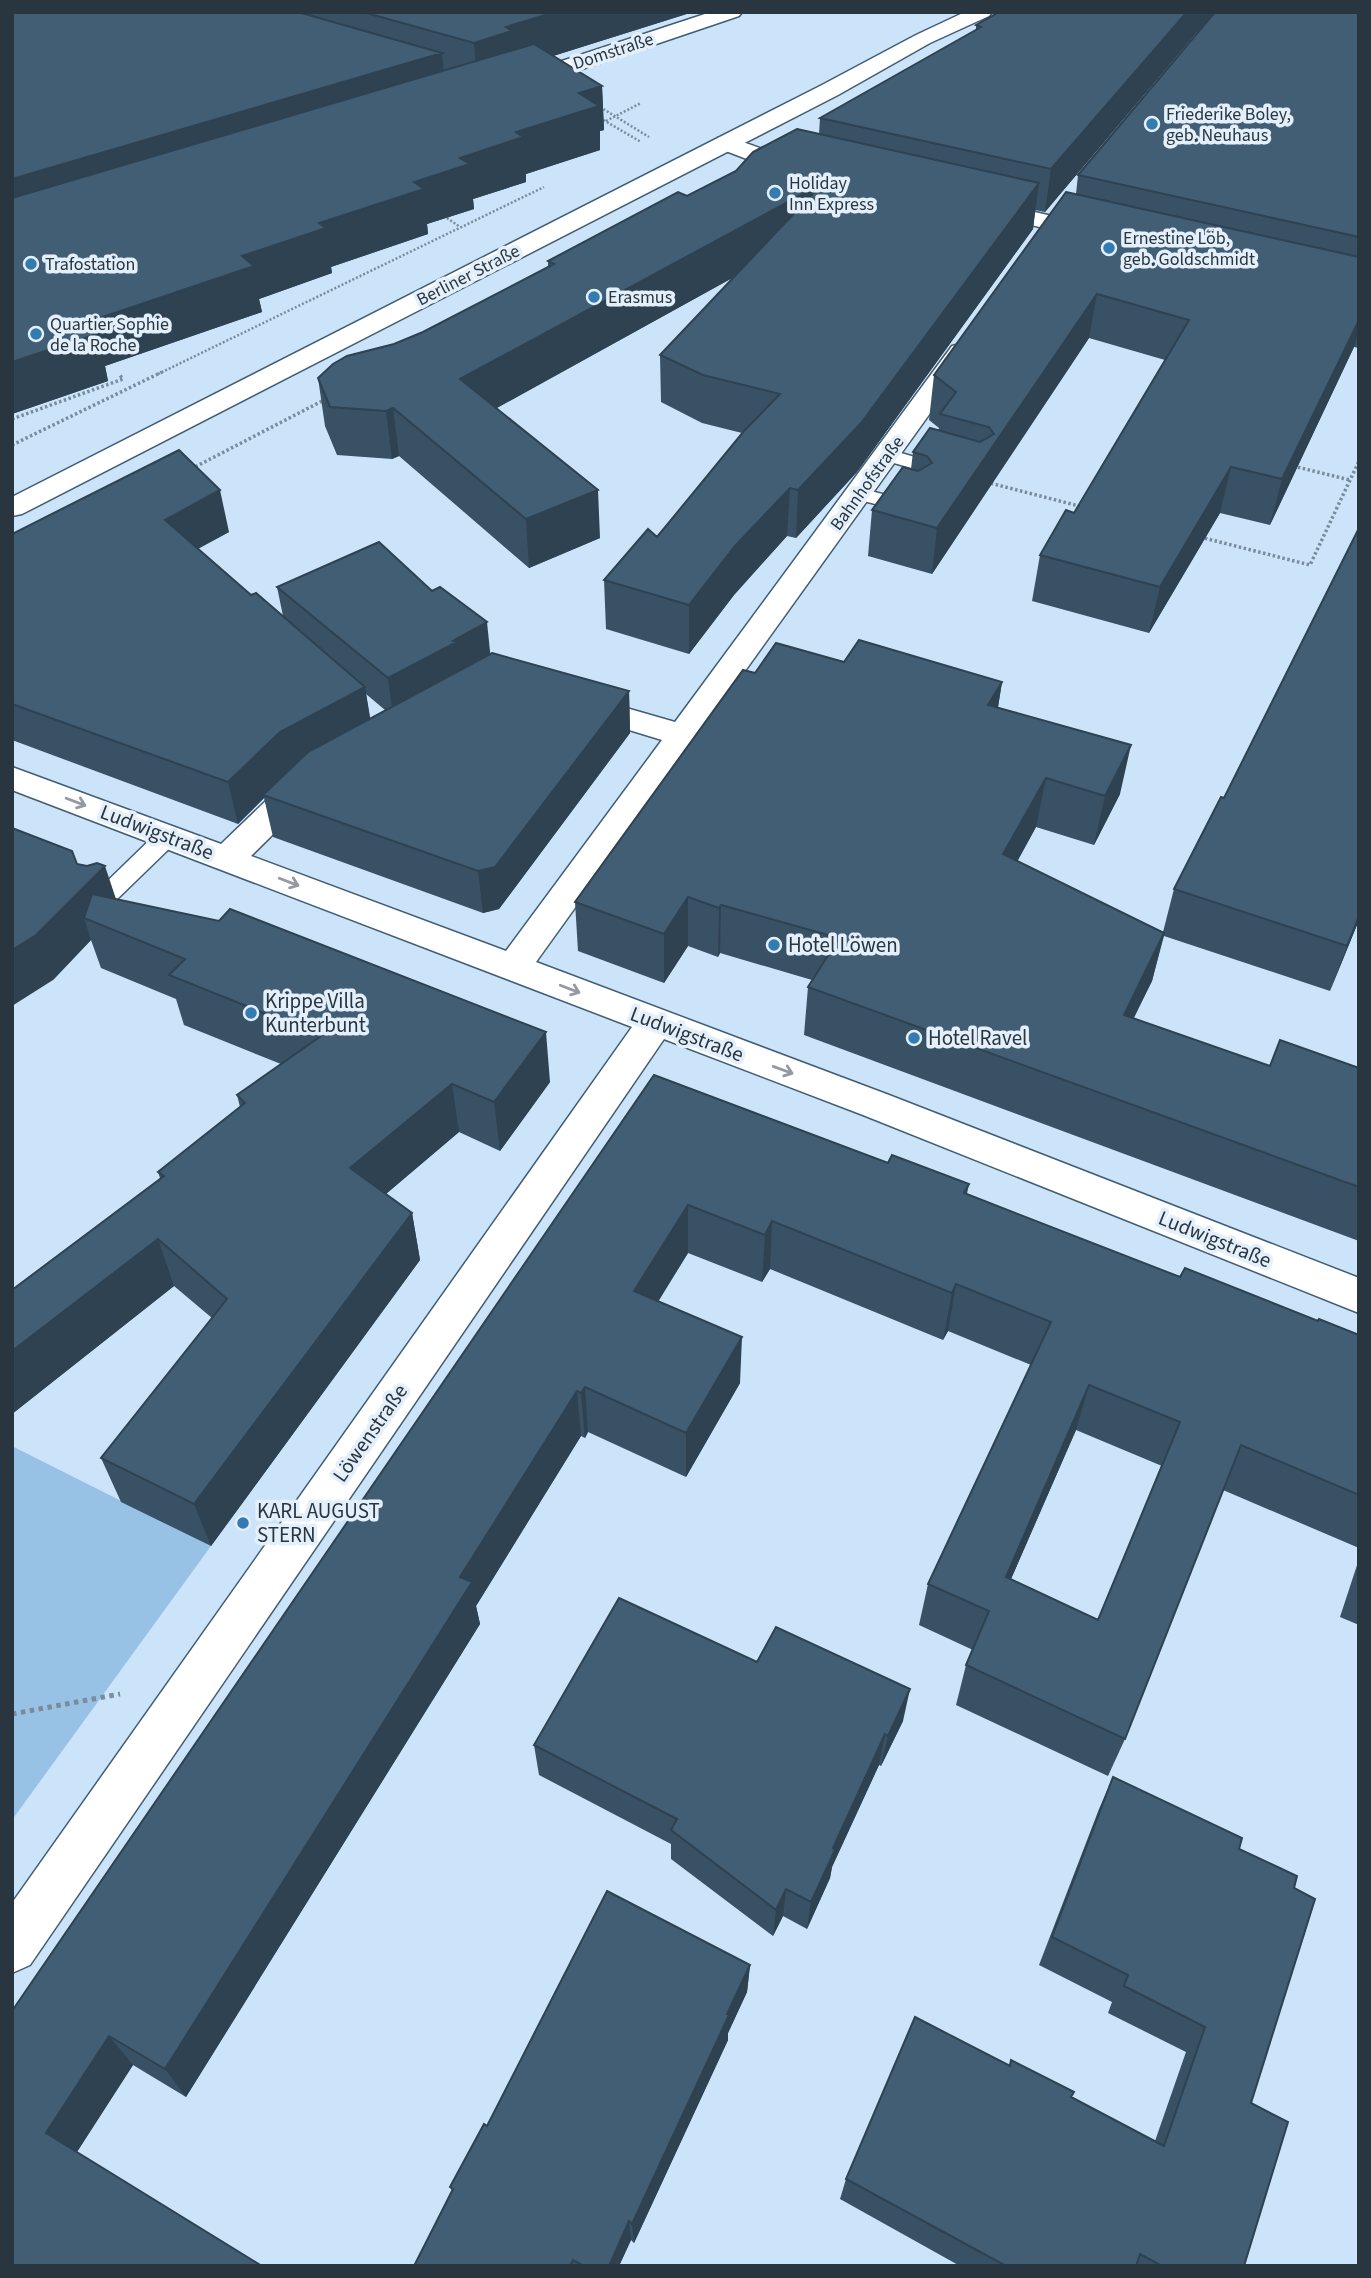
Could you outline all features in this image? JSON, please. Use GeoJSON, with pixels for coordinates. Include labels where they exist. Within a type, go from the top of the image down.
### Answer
{"type":"FeatureCollection","features":[{"type":"Feature","properties":{"kind":"street","name":"Domstraße"},"geometry":{"type":"LineString","coordinates":[[500,88],[732,12]]}},
{"type":"Feature","properties":{"kind":"street","name":"Berliner Straße"},"geometry":{"type":"LineString","coordinates":[[923,39],[962,12]]}},
{"type":"Feature","properties":{"kind":"street","name":"Berliner Straße"},"geometry":{"type":"LineString","coordinates":[[12,508],[726,143],[923,39],[982,12]]}},
{"type":"Feature","properties":{"kind":"street"},"geometry":{"type":"LineString","coordinates":[[726,143],[760,156],[824,171]]}},
{"type":"Feature","properties":{"kind":"street"},"geometry":{"type":"LineString","coordinates":[[957,201],[1119,239]]}},
{"type":"Feature","properties":{"kind":"street","name":"Bahnhofstraße"},"geometry":{"type":"LineString","coordinates":[[514,967],[976,331]]}},
{"type":"Feature","properties":{"kind":"street"},"geometry":{"type":"LineString","coordinates":[[551,696],[683,735]]}},
{"type":"Feature","properties":{"kind":"street"},"geometry":{"type":"LineString","coordinates":[[227,859],[302,785],[336,765]]}},
{"type":"Feature","properties":{"kind":"street","name":"Ludwigstraße"},"geometry":{"type":"LineString","coordinates":[[12,778],[876,1105],[1359,1296]]}},
{"type":"Feature","properties":{"kind":"street","name":"Löwenstraße"},"geometry":{"type":"LineString","coordinates":[[12,1947],[656,1023]]}},
{"type":"Feature","properties":{"kind":"lane"},"geometry":{"type":"LineString","coordinates":[[887,455],[975,480]]}},
{"type":"Feature","properties":{"kind":"lane"},"geometry":{"type":"LineString","coordinates":[[859,494],[914,508]]}},
{"type":"Feature","properties":{"kind":"lane"},"geometry":{"type":"LineString","coordinates":[[101,901],[168,836]]}},
{"type":"Feature","properties":{"kind":"path"},"geometry":{"type":"LineString","coordinates":[[539,76],[656,141]]}},
{"type":"Feature","properties":{"kind":"path"},"geometry":{"type":"LineString","coordinates":[[539,76],[638,141],[654,134]]}},
{"type":"Feature","properties":{"kind":"path"},"geometry":{"type":"LineString","coordinates":[[605,121],[641,103]]}},
{"type":"Feature","properties":{"kind":"path"},"geometry":{"type":"LineString","coordinates":[[12,437],[15,443],[555,181]]}},
{"type":"Feature","properties":{"kind":"path"},"geometry":{"type":"LineString","coordinates":[[447,218],[461,227]]}},
{"type":"Feature","properties":{"kind":"path"},"geometry":{"type":"LineString","coordinates":[[12,419],[123,379],[118,374]]}},
{"type":"Feature","properties":{"kind":"path"},"geometry":{"type":"LineString","coordinates":[[180,474],[331,397]]}},
{"type":"Feature","properties":{"kind":"path"},"geometry":{"type":"LineString","coordinates":[[1189,534],[1310,565],[1359,461]]}},
{"type":"Feature","properties":{"kind":"path"},"geometry":{"type":"LineString","coordinates":[[1285,464],[1350,480]]}},
{"type":"Feature","properties":{"kind":"path"},"geometry":{"type":"LineString","coordinates":[[975,480],[1083,507]]}},
{"type":"Feature","properties":{"kind":"path"},"geometry":{"type":"LineString","coordinates":[[12,1714],[200,1679]]}},
{"type":"Feature","properties":{"kind":"shaded area"},"geometry":{"type":"Polygon","coordinates":[[[12,1446],[211,1546],[12,1820],[12,1446]]]}},
{"type":"Feature","properties":{"kind":"building"},"geometry":{"type":"Polygon","coordinates":[[[12,12],[298,12],[442,53],[12,179],[12,12]]]}},
{"type":"Feature","properties":{"kind":"building"},"geometry":{"type":"Polygon","coordinates":[[[363,12],[555,12],[506,27],[512,31],[474,43],[363,12]]]}},
{"type":"Feature","properties":{"kind":"building"},"geometry":{"type":"Polygon","coordinates":[[[999,12],[1187,12],[1051,169],[820,118],[981,27],[976,25],[999,12]]]}},
{"type":"Feature","properties":{"kind":"building"},"geometry":{"type":"Polygon","coordinates":[[[1215,12],[1359,12],[1359,237],[1078,175],[1215,12]]]}},
{"type":"Feature","properties":{"kind":"building"},"geometry":{"type":"Polygon","coordinates":[[[534,44],[602,86],[579,93],[599,106],[516,132],[523,137],[460,158],[470,164],[414,182],[424,189],[319,223],[326,228],[242,256],[254,266],[85,323],[97,334],[12,362],[12,198],[534,44]]]}},
{"type":"Feature","properties":{"kind":"building"},"geometry":{"type":"Polygon","coordinates":[[[797,129],[1039,183],[861,423],[798,490],[790,488],[735,546],[689,605],[604,580],[648,529],[657,537],[744,431],[780,394],[703,375],[660,355],[823,183],[460,379],[598,490],[526,519],[393,408],[386,411],[330,407],[318,378],[333,364],[347,356],[394,344],[423,332],[554,264],[548,261],[678,192],[687,196],[736,171],[753,152],[797,129]]]}},
{"type":"Feature","properties":{"kind":"building"},"geometry":{"type":"Polygon","coordinates":[[[1066,192],[1359,257],[1359,320],[1282,479],[1231,467],[1160,587],[1040,555],[1066,510],[1074,513],[1189,320],[1097,294],[937,528],[872,510],[903,467],[918,471],[932,463],[927,456],[913,452],[930,428],[980,442],[994,434],[989,427],[940,414],[956,392],[934,375],[1066,192]]]}},
{"type":"Feature","properties":{"kind":"building"},"geometry":{"type":"Polygon","coordinates":[[[179,450],[220,490],[165,520],[251,595],[256,593],[365,687],[280,732],[228,782],[12,704],[12,534],[179,450]]]}},
{"type":"Feature","properties":{"kind":"building"},"geometry":{"type":"Polygon","coordinates":[[[1359,528],[1359,916],[1347,946],[1174,889],[1221,797],[1224,798],[1359,528]]]}},
{"type":"Feature","properties":{"kind":"building"},"geometry":{"type":"Polygon","coordinates":[[[379,542],[432,591],[440,587],[487,622],[453,641],[457,642],[388,678],[277,587],[379,542]]]}},
{"type":"Feature","properties":{"kind":"building"},"geometry":{"type":"Polygon","coordinates":[[[859,640],[1002,682],[988,705],[1131,745],[1105,796],[1046,778],[1003,854],[1164,933],[1124,1015],[1270,1066],[1280,1040],[1359,1068],[1359,1187],[808,987],[839,938],[721,905],[719,908],[688,897],[664,934],[575,902],[743,670],[755,673],[776,643],[844,662],[859,640]]]}},
{"type":"Feature","properties":{"kind":"building"},"geometry":{"type":"Polygon","coordinates":[[[492,653],[629,691],[495,867],[478,871],[263,795],[308,752],[492,653]]]}},
{"type":"Feature","properties":{"kind":"building"},"geometry":{"type":"Polygon","coordinates":[[[12,828],[72,851],[77,864],[87,866],[97,863],[105,866],[36,935],[12,950],[12,828]]]}},
{"type":"Feature","properties":{"kind":"building"},"geometry":{"type":"Polygon","coordinates":[[[92,894],[219,921],[230,909],[546,1032],[494,1102],[452,1084],[350,1168],[412,1213],[194,1504],[101,1458],[227,1299],[158,1239],[12,1351],[12,1290],[164,1176],[158,1172],[245,1103],[237,1095],[321,1036],[169,975],[185,959],[84,918],[92,894]]]}},
{"type":"Feature","properties":{"kind":"building"},"geometry":{"type":"Polygon","coordinates":[[[654,1075],[888,1163],[892,1155],[969,1184],[964,1193],[1180,1277],[1185,1268],[1359,1335],[1359,1495],[1241,1445],[1125,1739],[966,1665],[989,1611],[928,1584],[1051,1322],[956,1284],[952,1293],[772,1221],[765,1235],[688,1205],[634,1291],[742,1337],[686,1433],[585,1387],[581,1393],[577,1391],[460,1577],[472,1582],[165,2069],[109,2036],[46,2133],[262,2266],[12,2266],[12,2011],[654,1075]],[[1089,1385],[1006,1577],[1098,1620],[1180,1422],[1089,1385]]]}},
{"type":"Feature","properties":{"kind":"building"},"geometry":{"type":"Polygon","coordinates":[[[619,1598],[757,1662],[776,1627],[910,1689],[888,1736],[885,1734],[811,1902],[786,1889],[776,1910],[671,1830],[677,1819],[534,1745],[619,1598]]]}},
{"type":"Feature","properties":{"kind":"building"},"geometry":{"type":"Polygon","coordinates":[[[1113,1777],[1242,1838],[1239,1849],[1297,1876],[1294,1888],[1315,1899],[1251,2103],[1288,2122],[1244,2266],[1162,2266],[1140,2254],[1136,2266],[1006,2266],[846,2179],[915,2017],[1010,2066],[1011,2060],[1074,2092],[1071,2097],[1164,2146],[1205,2027],[1124,1986],[1128,1975],[1052,1937],[1113,1777]]]}},
{"type":"Feature","properties":{"kind":"building"},"geometry":{"type":"Polygon","coordinates":[[[607,1891],[750,1965],[632,2224],[629,2221],[609,2266],[584,2266],[573,2260],[570,2266],[414,2266],[453,2189],[450,2187],[484,2124],[487,2126],[607,1891]]]}},
{"type":"Feature","properties":{"kind":"place","name":"Friederike Boley, geb. Neuhaus"},"geometry":{"type":"Point","coordinates":[1152,124]}},
{"type":"Feature","properties":{"kind":"place","name":"Holiday Inn Express"},"geometry":{"type":"Point","coordinates":[775,193]}},
{"type":"Feature","properties":{"kind":"place","name":"Ernestine Löb, geb. Goldschmidt"},"geometry":{"type":"Point","coordinates":[1109,248]}},
{"type":"Feature","properties":{"kind":"place","name":"Trafostation"},"geometry":{"type":"Point","coordinates":[31,264]}},
{"type":"Feature","properties":{"kind":"place","name":"Erasmus"},"geometry":{"type":"Point","coordinates":[594,297]}},
{"type":"Feature","properties":{"kind":"place","name":"Quartier Sophie de la Roche"},"geometry":{"type":"Point","coordinates":[36,334]}},
{"type":"Feature","properties":{"kind":"place","name":"Hotel Löwen"},"geometry":{"type":"Point","coordinates":[774,945]}},
{"type":"Feature","properties":{"kind":"place","name":"Krippe Villa Kunterbunt"},"geometry":{"type":"Point","coordinates":[251,1013]}},
{"type":"Feature","properties":{"kind":"place","name":"Hotel Ravel"},"geometry":{"type":"Point","coordinates":[914,1038]}},
{"type":"Feature","properties":{"kind":"place","name":"KARL AUGUST STERN"},"geometry":{"type":"Point","coordinates":[243,1523]}}]}
